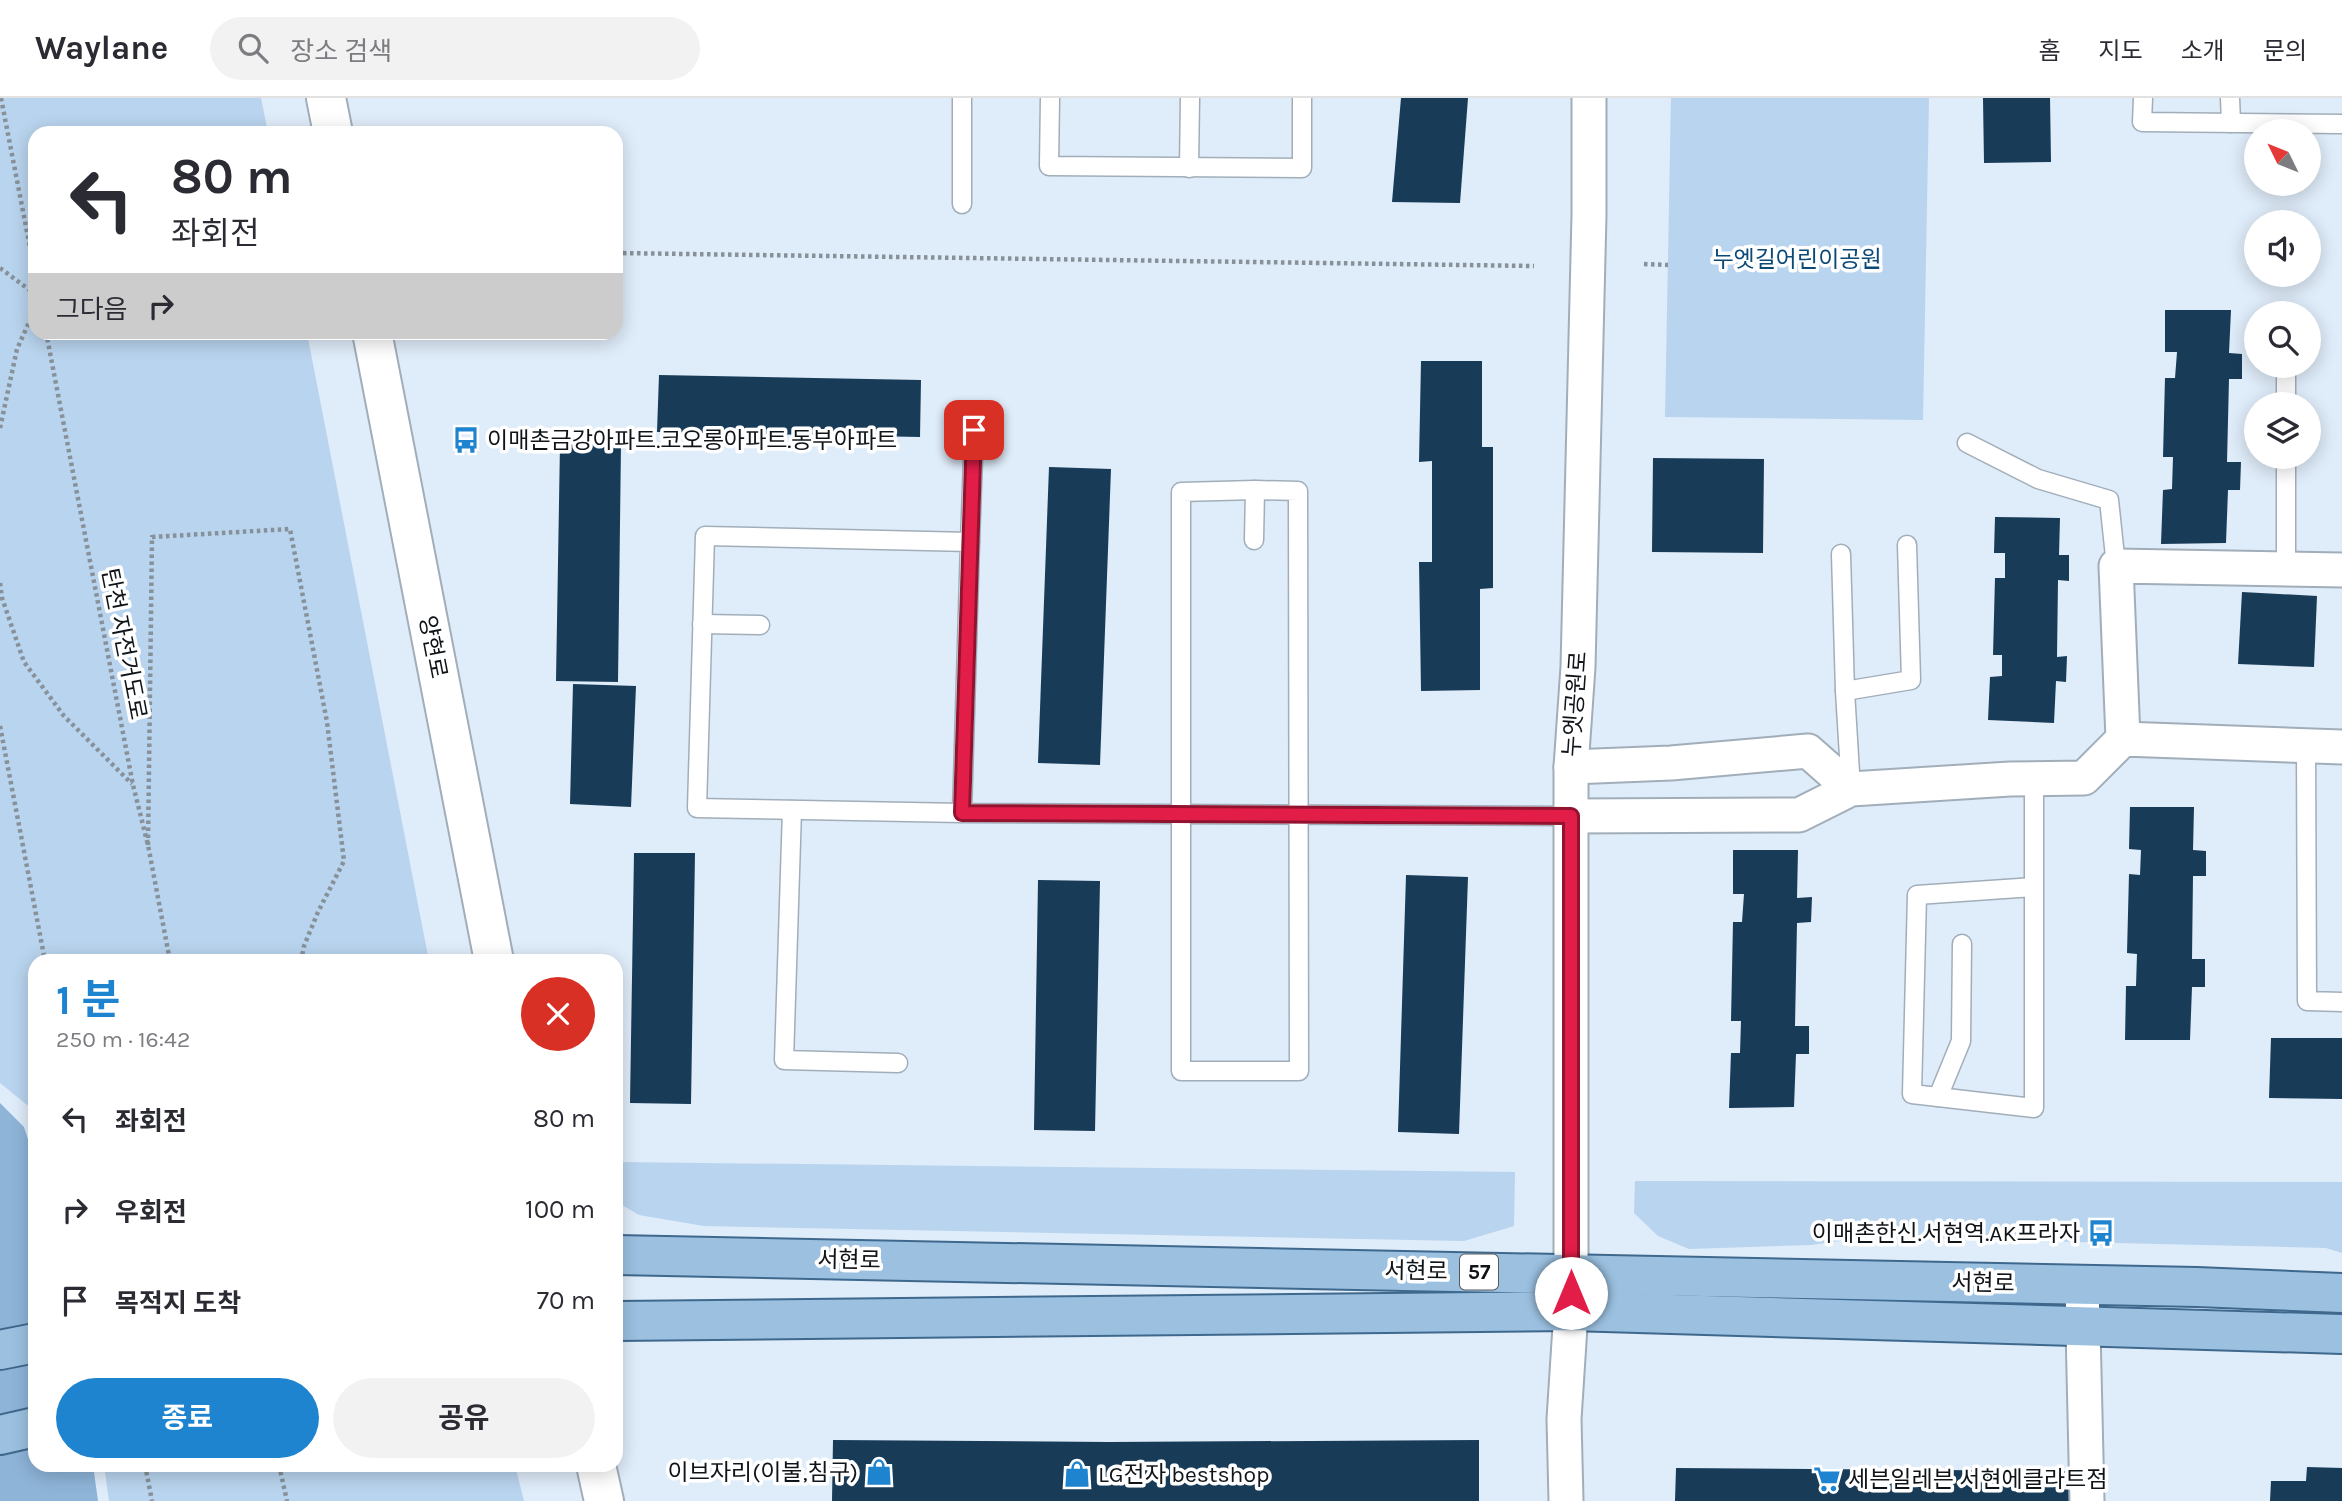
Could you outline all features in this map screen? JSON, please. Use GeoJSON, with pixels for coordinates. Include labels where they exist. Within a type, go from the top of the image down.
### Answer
{"type":"FeatureCollection","features":[{"type":"Feature","properties":{"kind":"main road"},"geometry":{"type":"LineString","coordinates":[[326,98],[332,126]]}},
{"type":"Feature","properties":{"kind":"main road","name":"양현로"},"geometry":{"type":"LineString","coordinates":[[374,340],[493,954]]}},
{"type":"Feature","properties":{"kind":"main road","name":"서현로"},"geometry":{"type":"LineString","coordinates":[[623,1255],[1571,1293],[2083,1326],[2342,1334]]}},
{"type":"Feature","properties":{"kind":"main road","name":"서현로"},"geometry":{"type":"LineString","coordinates":[[623,1321],[1571,1293],[2082,1285],[2342,1293]]}},
{"type":"Feature","properties":{"kind":"main road"},"geometry":{"type":"LineString","coordinates":[[0,1350],[28,1344]]}},
{"type":"Feature","properties":{"kind":"main road"},"geometry":{"type":"LineString","coordinates":[[0,1435],[28,1429]]}},
{"type":"Feature","properties":{"kind":"main road"},"geometry":{"type":"LineString","coordinates":[[598,1472],[604,1501]]}},
{"type":"Feature","properties":{"kind":"street","name":"누엣공원로"},"geometry":{"type":"LineString","coordinates":[[1566,1501],[1564,1419],[1571,1293],[1571,767],[1578,667],[1589,215],[1589,98]]}},
{"type":"Feature","properties":{"kind":"street"},"geometry":{"type":"LineString","coordinates":[[2123,739],[2116,566],[2342,570]]}},
{"type":"Feature","properties":{"kind":"street"},"geometry":{"type":"LineString","coordinates":[[1571,816],[1800,815],[1851,789],[2084,778],[2123,739],[2342,747]]}},
{"type":"Feature","properties":{"kind":"street"},"geometry":{"type":"LineString","coordinates":[[1571,767],[1671,763],[1808,751],[1851,789]]}},
{"type":"Feature","properties":{"kind":"street"},"geometry":{"type":"LineString","coordinates":[[2082,1285],[2087,1501]]}},
{"type":"Feature","properties":{"kind":"lane"},"geometry":{"type":"LineString","coordinates":[[962,98],[962,204]]}},
{"type":"Feature","properties":{"kind":"lane"},"geometry":{"type":"LineString","coordinates":[[1050,98],[1049,166],[1189,168],[1302,168],[1302,98]]}},
{"type":"Feature","properties":{"kind":"lane"},"geometry":{"type":"LineString","coordinates":[[1189,168],[1191,98]]}},
{"type":"Feature","properties":{"kind":"lane"},"geometry":{"type":"LineString","coordinates":[[2143,98],[2143,122],[2342,124]]}},
{"type":"Feature","properties":{"kind":"lane"},"geometry":{"type":"LineString","coordinates":[[2230,98],[2231,123]]}},
{"type":"Feature","properties":{"kind":"lane"},"geometry":{"type":"LineString","coordinates":[[962,813],[974,430]]}},
{"type":"Feature","properties":{"kind":"lane"},"geometry":{"type":"LineString","coordinates":[[1967,443],[2038,479],[2109,500],[2116,566]]}},
{"type":"Feature","properties":{"kind":"lane"},"geometry":{"type":"LineString","coordinates":[[2286,469],[2286,569]]}},
{"type":"Feature","properties":{"kind":"lane"},"geometry":{"type":"LineString","coordinates":[[1254,540],[1255,490]]}},
{"type":"Feature","properties":{"kind":"lane"},"geometry":{"type":"LineString","coordinates":[[1255,490],[1298,491],[1299,1071],[1181,1071],[1181,492],[1255,490]]}},
{"type":"Feature","properties":{"kind":"lane"},"geometry":{"type":"LineString","coordinates":[[970,542],[705,536],[697,808],[962,813],[1571,816]]}},
{"type":"Feature","properties":{"kind":"lane"},"geometry":{"type":"LineString","coordinates":[[1845,691],[1911,680],[1907,545]]}},
{"type":"Feature","properties":{"kind":"lane"},"geometry":{"type":"LineString","coordinates":[[1841,554],[1851,789]]}},
{"type":"Feature","properties":{"kind":"lane"},"geometry":{"type":"LineString","coordinates":[[702,624],[760,625]]}},
{"type":"Feature","properties":{"kind":"lane"},"geometry":{"type":"LineString","coordinates":[[2306,746],[2307,1001],[2342,1002]]}},
{"type":"Feature","properties":{"kind":"lane"},"geometry":{"type":"LineString","coordinates":[[2034,779],[2034,887],[2034,1108],[1912,1094],[1917,895],[2034,887]]}},
{"type":"Feature","properties":{"kind":"lane"},"geometry":{"type":"LineString","coordinates":[[792,810],[784,1060],[898,1063]]}},
{"type":"Feature","properties":{"kind":"lane"},"geometry":{"type":"LineString","coordinates":[[1938,1097],[1961,1041],[1962,944]]}},
{"type":"Feature","properties":{"kind":"path"},"geometry":{"type":"LineString","coordinates":[[1,98],[28,237]]}},
{"type":"Feature","properties":{"kind":"path"},"geometry":{"type":"LineString","coordinates":[[623,253],[1534,267]]}},
{"type":"Feature","properties":{"kind":"path"},"geometry":{"type":"LineString","coordinates":[[1644,264],[1668,265]]}},
{"type":"Feature","properties":{"kind":"path"},"geometry":{"type":"LineString","coordinates":[[0,268],[28,289]]}},
{"type":"Feature","properties":{"kind":"path"},"geometry":{"type":"LineString","coordinates":[[0,428],[17,349],[28,325]]}},
{"type":"Feature","properties":{"kind":"path","name":"탄천 자전거도로"},"geometry":{"type":"LineString","coordinates":[[48,340],[133,785],[148,845],[169,954]]}},
{"type":"Feature","properties":{"kind":"path"},"geometry":{"type":"LineString","coordinates":[[148,845],[152,537],[290,529],[327,722],[344,862],[318,912],[302,954]]}},
{"type":"Feature","properties":{"kind":"path"},"geometry":{"type":"LineString","coordinates":[[0,583],[2,598],[24,662],[64,716],[133,785]]}},
{"type":"Feature","properties":{"kind":"path"},"geometry":{"type":"LineString","coordinates":[[0,726],[44,954]]}},
{"type":"Feature","properties":{"kind":"path"},"geometry":{"type":"LineString","coordinates":[[146,1472],[152,1501]]}},
{"type":"Feature","properties":{"kind":"path"},"geometry":{"type":"LineString","coordinates":[[281,1472],[287,1501]]}},
{"type":"Feature","properties":{"kind":"green space"},"geometry":{"type":"Polygon","coordinates":[[[0,98],[261,98],[267,126],[28,126],[28,340],[308,340],[428,954],[28,954],[28,1106],[0,1083],[0,98]]]}},
{"type":"Feature","properties":{"kind":"green space","name":"누엣길어린이공원"},"geometry":{"type":"Polygon","coordinates":[[[1671,98],[1929,98],[1923,420],[1665,417],[1671,98]]]}},
{"type":"Feature","properties":{"kind":"green space"},"geometry":{"type":"Polygon","coordinates":[[[623,1162],[1515,1172],[1514,1226],[1464,1241],[704,1226],[639,1215],[623,1206],[623,1162]]]}},
{"type":"Feature","properties":{"kind":"green space"},"geometry":{"type":"Polygon","coordinates":[[[1635,1181],[2342,1182],[2342,1253],[2326,1248],[1869,1237],[1811,1245],[1689,1249],[1658,1236],[1634,1213],[1635,1181]]]}},
{"type":"Feature","properties":{"kind":"green space"},"geometry":{"type":"Polygon","coordinates":[[[105,1472],[517,1472],[524,1501],[109,1501],[105,1472]]]}},
{"type":"Feature","properties":{"kind":"shaded area"},"geometry":{"type":"Polygon","coordinates":[[[0,1103],[24,1127],[28,1139],[28,1472],[94,1472],[98,1501],[0,1501],[0,1103]]]}},
{"type":"Feature","properties":{"kind":"building"},"geometry":{"type":"Polygon","coordinates":[[[1401,98],[1468,98],[1460,203],[1392,202],[1401,98]]]}},
{"type":"Feature","properties":{"kind":"building"},"geometry":{"type":"Polygon","coordinates":[[[1983,98],[2050,98],[2051,162],[1984,163],[1983,98]]]}},
{"type":"Feature","properties":{"kind":"building"},"geometry":{"type":"Polygon","coordinates":[[[2165,310],[2231,310],[2229,353],[2242,354],[2242,379],[2229,379],[2227,462],[2241,462],[2240,490],[2228,490],[2226,543],[2161,544],[2163,490],[2172,489],[2173,457],[2163,457],[2165,378],[2175,378],[2177,352],[2165,352],[2165,310]]]}},
{"type":"Feature","properties":{"kind":"building"},"geometry":{"type":"Polygon","coordinates":[[[1421,361],[1482,361],[1482,447],[1493,447],[1493,588],[1480,589],[1480,690],[1421,691],[1419,562],[1432,562],[1432,461],[1419,462],[1421,361]]]}},
{"type":"Feature","properties":{"kind":"building"},"geometry":{"type":"Polygon","coordinates":[[[659,375],[921,380],[920,437],[657,432],[659,375]]]}},
{"type":"Feature","properties":{"kind":"building"},"geometry":{"type":"Polygon","coordinates":[[[560,444],[621,444],[618,682],[556,681],[560,444]]]}},
{"type":"Feature","properties":{"kind":"building"},"geometry":{"type":"Polygon","coordinates":[[[1653,458],[1764,459],[1763,553],[1652,552],[1653,458]]]}},
{"type":"Feature","properties":{"kind":"building"},"geometry":{"type":"Polygon","coordinates":[[[1049,467],[1111,469],[1100,765],[1038,763],[1049,467]]]}},
{"type":"Feature","properties":{"kind":"building"},"geometry":{"type":"Polygon","coordinates":[[[1995,517],[2060,518],[2059,555],[2069,555],[2069,581],[2058,580],[2057,657],[2067,656],[2066,682],[2056,681],[2054,723],[1988,720],[1990,677],[2002,676],[2002,655],[1993,655],[1995,578],[2005,578],[2005,553],[1994,553],[1995,517]]]}},
{"type":"Feature","properties":{"kind":"building"},"geometry":{"type":"Polygon","coordinates":[[[2242,592],[2317,596],[2314,667],[2238,664],[2242,592]]]}},
{"type":"Feature","properties":{"kind":"building"},"geometry":{"type":"Polygon","coordinates":[[[573,684],[636,686],[631,807],[570,804],[573,684]]]}},
{"type":"Feature","properties":{"kind":"building"},"geometry":{"type":"Polygon","coordinates":[[[2130,807],[2194,807],[2193,850],[2206,851],[2206,876],[2193,876],[2192,959],[2205,959],[2205,987],[2192,987],[2190,1040],[2125,1040],[2126,986],[2136,986],[2137,954],[2127,953],[2129,874],[2140,875],[2141,850],[2129,849],[2130,807]]]}},
{"type":"Feature","properties":{"kind":"building"},"geometry":{"type":"Polygon","coordinates":[[[1733,850],[1798,850],[1797,898],[1812,897],[1811,922],[1797,923],[1795,1026],[1809,1026],[1809,1054],[1796,1054],[1794,1107],[1729,1108],[1731,1053],[1740,1053],[1741,1021],[1731,1021],[1733,922],[1742,922],[1744,894],[1733,894],[1733,850]]]}},
{"type":"Feature","properties":{"kind":"building"},"geometry":{"type":"Polygon","coordinates":[[[634,853],[695,853],[691,1104],[630,1103],[634,853]]]}},
{"type":"Feature","properties":{"kind":"building"},"geometry":{"type":"Polygon","coordinates":[[[1406,875],[1468,877],[1459,1134],[1398,1132],[1406,875]]]}},
{"type":"Feature","properties":{"kind":"building"},"geometry":{"type":"Polygon","coordinates":[[[1038,880],[1100,881],[1095,1131],[1034,1130],[1038,880]]]}},
{"type":"Feature","properties":{"kind":"building"},"geometry":{"type":"Polygon","coordinates":[[[2271,1038],[2342,1038],[2342,1099],[2269,1098],[2271,1038]]]}},
{"type":"Feature","properties":{"kind":"building"},"geometry":{"type":"Polygon","coordinates":[[[833,1440],[1479,1440],[1479,1501],[832,1501],[833,1440]]]}},
{"type":"Feature","properties":{"kind":"building"},"geometry":{"type":"Polygon","coordinates":[[[2307,1467],[2342,1468],[2342,1501],[2270,1501],[2271,1481],[2306,1481],[2307,1467]]]}},
{"type":"Feature","properties":{"kind":"building"},"geometry":{"type":"Polygon","coordinates":[[[1676,1468],[2070,1471],[2069,1501],[1675,1501],[1676,1468]]]}},
{"type":"Feature","properties":{"kind":"place","name":"이매촌금강아파트.코오롱아파트.동부아파트"},"geometry":{"type":"Point","coordinates":[466,440]}},
{"type":"Feature","properties":{"kind":"place","name":"이매촌한신.서현역.AK프라자"},"geometry":{"type":"Point","coordinates":[2101,1233]}},
{"type":"Feature","properties":{"kind":"place","name":"이브자리(이불,침구)"},"geometry":{"type":"Point","coordinates":[879,1472]}},
{"type":"Feature","properties":{"kind":"place","name":"LG전자 bestshop"},"geometry":{"type":"Point","coordinates":[1077,1474]}},
{"type":"Feature","properties":{"kind":"place","name":"세븐일레븐 서현에클라트점"},"geometry":{"type":"Point","coordinates":[1827,1479]}},
{"type":"Feature","properties":{"kind":"route"},"geometry":{"type":"LineString","coordinates":[[974,430],[962,813],[1571,816],[1571,1293]]}}]}
